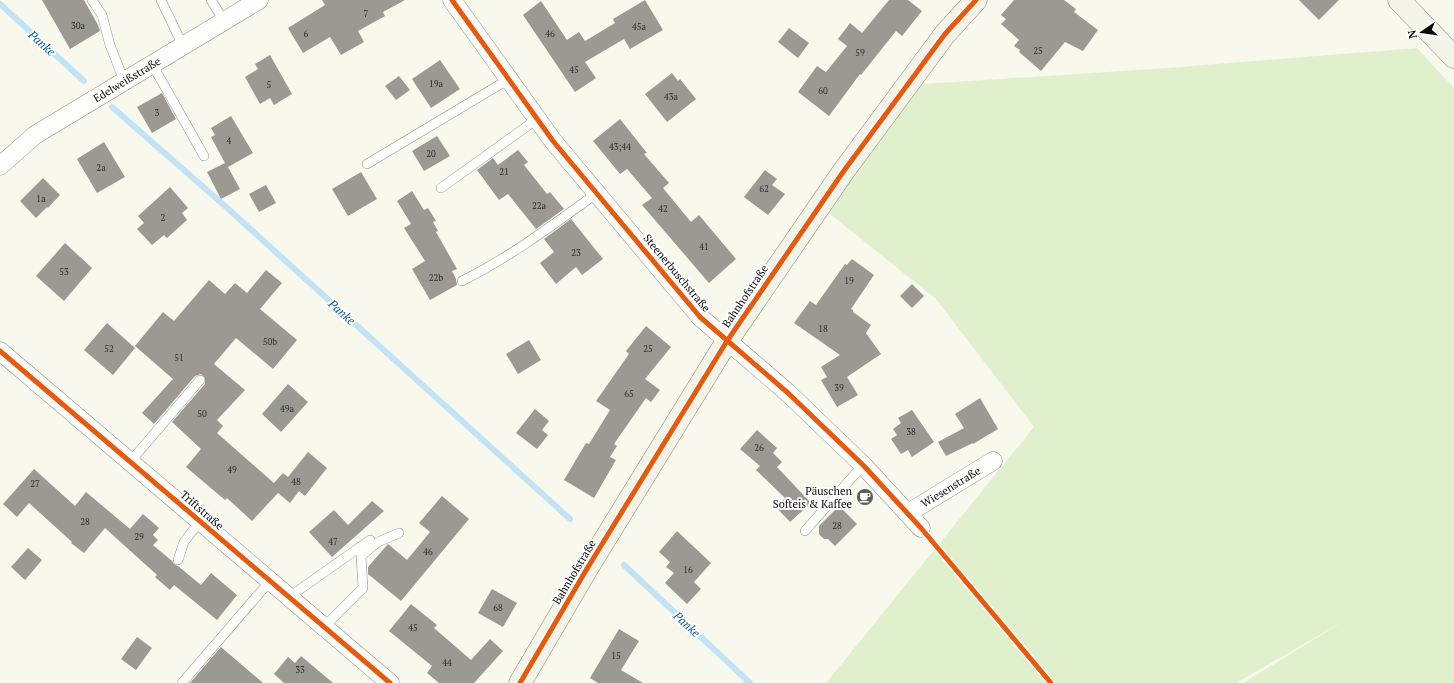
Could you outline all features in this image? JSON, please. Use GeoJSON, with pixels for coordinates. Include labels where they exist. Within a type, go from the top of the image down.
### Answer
{"type":"FeatureCollection","features":[{"type":"Feature","properties":{"kind":"street","name":"Edelweißstraße"},"geometry":{"type":"LineString","coordinates":[[0,166],[35,136],[259,0]]}},
{"type":"Feature","properties":{"kind":"street","name":"Steenerbuschstraße"},"geometry":{"type":"LineString","coordinates":[[452,0],[553,141],[700,317],[788,393],[862,465],[921,528]]}},
{"type":"Feature","properties":{"kind":"street","name":"Bahnhofstraße"},"geometry":{"type":"LineString","coordinates":[[520,683],[596,554],[727,341],[843,172],[945,34],[976,0]]}},
{"type":"Feature","properties":{"kind":"street"},"geometry":{"type":"LineString","coordinates":[[1399,0],[1454,57]]}},
{"type":"Feature","properties":{"kind":"street","name":"Triftstraße"},"geometry":{"type":"LineString","coordinates":[[0,351],[390,683]]}},
{"type":"Feature","properties":{"kind":"street","name":"Wiesenstraße"},"geometry":{"type":"LineString","coordinates":[[908,513],[993,461]]}},
{"type":"Feature","properties":{"kind":"lane"},"geometry":{"type":"LineString","coordinates":[[92,0],[102,15],[110,46],[124,81]]}},
{"type":"Feature","properties":{"kind":"lane"},"geometry":{"type":"LineString","coordinates":[[161,0],[183,46]]}},
{"type":"Feature","properties":{"kind":"lane"},"geometry":{"type":"LineString","coordinates":[[211,0],[224,21]]}},
{"type":"Feature","properties":{"kind":"lane"},"geometry":{"type":"LineString","coordinates":[[152,64],[204,156]]}},
{"type":"Feature","properties":{"kind":"lane"},"geometry":{"type":"LineString","coordinates":[[367,164],[509,79]]}},
{"type":"Feature","properties":{"kind":"lane"},"geometry":{"type":"LineString","coordinates":[[441,188],[537,119]]}},
{"type":"Feature","properties":{"kind":"lane"},"geometry":{"type":"LineString","coordinates":[[462,281],[487,268],[526,244],[597,193]]}},
{"type":"Feature","properties":{"kind":"lane"},"geometry":{"type":"LineString","coordinates":[[130,462],[200,380]]}},
{"type":"Feature","properties":{"kind":"lane"},"geometry":{"type":"LineString","coordinates":[[805,531],[862,465]]}},
{"type":"Feature","properties":{"kind":"lane"},"geometry":{"type":"LineString","coordinates":[[178,560],[184,542],[200,521]]}},
{"type":"Feature","properties":{"kind":"lane"},"geometry":{"type":"LineString","coordinates":[[324,627],[363,588],[361,556],[378,542],[399,533]]}},
{"type":"Feature","properties":{"kind":"lane"},"geometry":{"type":"LineString","coordinates":[[289,597],[370,540]]}},
{"type":"Feature","properties":{"kind":"lane"},"geometry":{"type":"LineString","coordinates":[[182,683],[270,581]]}},
{"type":"Feature","properties":{"kind":"green space"},"geometry":{"type":"Polygon","coordinates":[[[1417,48],[1454,88],[1454,683],[1243,683],[1344,621],[1236,683],[826,683],[1034,427],[936,299],[825,210],[908,85],[1167,68],[1417,48]]]}},
{"type":"Feature","properties":{"kind":"building"},"geometry":{"type":"Polygon","coordinates":[[[42,0],[84,0],[100,31],[70,49],[42,0]]]}},
{"type":"Feature","properties":{"kind":"building"},"geometry":{"type":"Polygon","coordinates":[[[322,0],[405,0],[383,12],[385,16],[358,31],[364,42],[341,55],[330,37],[303,53],[288,28],[325,5],[322,0]]]}},
{"type":"Feature","properties":{"kind":"building"},"geometry":{"type":"Polygon","coordinates":[[[645,0],[663,30],[630,49],[624,39],[585,62],[596,78],[575,92],[523,15],[541,1],[567,40],[579,32],[585,41],[615,23],[613,19],[645,0]]]}},
{"type":"Feature","properties":{"kind":"building"},"geometry":{"type":"Polygon","coordinates":[[[889,0],[908,0],[922,11],[902,36],[896,31],[861,75],[860,74],[829,116],[798,92],[817,66],[826,72],[847,46],[838,39],[850,23],[862,33],[889,0]]]}},
{"type":"Feature","properties":{"kind":"building"},"geometry":{"type":"Polygon","coordinates":[[[1014,0],[1064,0],[1076,9],[1074,12],[1098,30],[1083,51],[1065,42],[1041,71],[1019,52],[1020,50],[1014,46],[1019,40],[1001,24],[1006,19],[1001,15],[1014,0]]]}},
{"type":"Feature","properties":{"kind":"building"},"geometry":{"type":"Polygon","coordinates":[[[1299,0],[1339,0],[1319,20],[1299,0]]]}},
{"type":"Feature","properties":{"kind":"building"},"geometry":{"type":"Polygon","coordinates":[[[789,28],[809,43],[798,58],[778,42],[789,28]]]}},
{"type":"Feature","properties":{"kind":"building"},"geometry":{"type":"Polygon","coordinates":[[[270,55],[292,94],[274,105],[270,98],[260,104],[245,77],[258,69],[255,64],[270,55]]]}},
{"type":"Feature","properties":{"kind":"building"},"geometry":{"type":"Polygon","coordinates":[[[440,60],[460,89],[431,108],[412,79],[440,60]]]}},
{"type":"Feature","properties":{"kind":"building"},"geometry":{"type":"Polygon","coordinates":[[[672,73],[678,81],[680,79],[696,99],[667,122],[645,94],[672,73]]]}},
{"type":"Feature","properties":{"kind":"building"},"geometry":{"type":"Polygon","coordinates":[[[399,76],[410,90],[396,100],[385,86],[399,76]]]}},
{"type":"Feature","properties":{"kind":"building"},"geometry":{"type":"Polygon","coordinates":[[[162,93],[176,119],[152,133],[137,107],[162,93]]]}},
{"type":"Feature","properties":{"kind":"building"},"geometry":{"type":"Polygon","coordinates":[[[231,116],[253,153],[228,167],[240,189],[221,199],[207,172],[225,163],[211,137],[215,135],[211,128],[231,116]]]}},
{"type":"Feature","properties":{"kind":"building"},"geometry":{"type":"Polygon","coordinates":[[[620,119],[647,153],[644,154],[669,183],[663,188],[691,222],[699,215],[736,259],[709,283],[642,205],[652,198],[627,169],[620,174],[593,141],[620,119]]]}},
{"type":"Feature","properties":{"kind":"building"},"geometry":{"type":"Polygon","coordinates":[[[437,136],[450,156],[424,171],[412,151],[437,136]]]}},
{"type":"Feature","properties":{"kind":"building"},"geometry":{"type":"Polygon","coordinates":[[[104,142],[125,177],[97,193],[77,159],[104,142]]]}},
{"type":"Feature","properties":{"kind":"building"},"geometry":{"type":"Polygon","coordinates":[[[518,150],[528,162],[524,165],[547,194],[550,192],[564,209],[536,229],[508,194],[499,200],[477,170],[493,158],[498,165],[518,150]]]}},
{"type":"Feature","properties":{"kind":"building"},"geometry":{"type":"Polygon","coordinates":[[[765,170],[777,179],[772,185],[785,194],[768,215],[744,197],[765,170]]]}},
{"type":"Feature","properties":{"kind":"building"},"geometry":{"type":"Polygon","coordinates":[[[361,172],[377,199],[348,216],[332,189],[361,172]]]}},
{"type":"Feature","properties":{"kind":"building"},"geometry":{"type":"Polygon","coordinates":[[[43,178],[60,195],[36,218],[20,201],[43,178]]]}},
{"type":"Feature","properties":{"kind":"building"},"geometry":{"type":"Polygon","coordinates":[[[266,185],[276,203],[259,212],[249,194],[266,185]]]}},
{"type":"Feature","properties":{"kind":"building"},"geometry":{"type":"Polygon","coordinates":[[[170,187],[188,208],[182,213],[187,220],[167,238],[164,235],[152,245],[137,229],[144,223],[138,216],[170,187]]]}},
{"type":"Feature","properties":{"kind":"building"},"geometry":{"type":"Polygon","coordinates":[[[412,191],[424,210],[428,208],[436,221],[433,222],[438,231],[436,232],[457,269],[452,271],[457,285],[430,300],[412,269],[425,261],[404,228],[411,224],[397,201],[412,191]]]}},
{"type":"Feature","properties":{"kind":"building"},"geometry":{"type":"Polygon","coordinates":[[[571,219],[603,259],[582,275],[576,267],[556,284],[540,263],[554,252],[544,239],[571,219]]]}},
{"type":"Feature","properties":{"kind":"building"},"geometry":{"type":"Polygon","coordinates":[[[65,243],[92,268],[64,301],[36,276],[65,243]]]}},
{"type":"Feature","properties":{"kind":"building"},"geometry":{"type":"Polygon","coordinates":[[[852,259],[874,275],[851,309],[871,325],[866,333],[881,354],[847,377],[858,395],[837,407],[821,380],[827,377],[821,367],[840,355],[794,323],[810,301],[816,305],[845,264],[847,265],[852,259]]]}},
{"type":"Feature","properties":{"kind":"building"},"geometry":{"type":"Polygon","coordinates":[[[266,270],[282,283],[260,309],[297,340],[273,369],[236,338],[214,364],[245,390],[217,420],[223,426],[217,433],[274,483],[283,473],[288,477],[308,452],[327,468],[305,496],[299,491],[290,503],[278,493],[252,521],[227,498],[225,500],[186,467],[201,449],[172,422],[205,384],[205,378],[201,374],[195,376],[154,424],[142,413],[173,379],[135,346],[163,312],[174,321],[209,280],[225,294],[235,283],[247,293],[266,270]]]}},
{"type":"Feature","properties":{"kind":"building"},"geometry":{"type":"Polygon","coordinates":[[[912,284],[924,296],[912,308],[900,296],[912,284]]]}},
{"type":"Feature","properties":{"kind":"building"},"geometry":{"type":"Polygon","coordinates":[[[107,323],[135,348],[113,375],[84,350],[107,323]]]}},
{"type":"Feature","properties":{"kind":"building"},"geometry":{"type":"Polygon","coordinates":[[[646,326],[671,347],[645,379],[660,390],[651,402],[646,398],[614,444],[617,446],[610,457],[616,460],[594,498],[564,480],[586,443],[589,444],[610,410],[596,401],[629,354],[626,351],[646,326]]]}},
{"type":"Feature","properties":{"kind":"building"},"geometry":{"type":"Polygon","coordinates":[[[529,340],[541,360],[518,374],[506,354],[529,340]]]}},
{"type":"Feature","properties":{"kind":"building"},"geometry":{"type":"Polygon","coordinates":[[[288,384],[308,402],[281,432],[262,414],[288,384]]]}},
{"type":"Feature","properties":{"kind":"building"},"geometry":{"type":"Polygon","coordinates":[[[980,398],[998,429],[973,444],[946,456],[938,442],[964,428],[955,414],[980,398]]]}},
{"type":"Feature","properties":{"kind":"building"},"geometry":{"type":"Polygon","coordinates":[[[535,409],[549,421],[542,430],[548,435],[537,449],[516,433],[535,409]]]}},
{"type":"Feature","properties":{"kind":"building"},"geometry":{"type":"Polygon","coordinates":[[[912,410],[934,442],[912,457],[908,450],[901,454],[891,439],[897,435],[893,429],[901,423],[898,418],[912,410]]]}},
{"type":"Feature","properties":{"kind":"building"},"geometry":{"type":"Polygon","coordinates":[[[757,430],[777,448],[773,453],[782,462],[777,467],[811,503],[790,522],[776,507],[785,498],[756,470],[760,466],[740,449],[757,430]]]}},
{"type":"Feature","properties":{"kind":"building"},"geometry":{"type":"Polygon","coordinates":[[[34,469],[75,506],[86,492],[130,529],[143,514],[159,528],[153,535],[158,540],[153,545],[174,564],[201,585],[211,573],[237,595],[217,620],[174,585],[170,590],[155,577],[157,575],[105,528],[84,553],[71,543],[72,542],[29,503],[17,517],[3,504],[34,469]]]}},
{"type":"Feature","properties":{"kind":"building"},"geometry":{"type":"Polygon","coordinates":[[[442,496],[469,519],[401,601],[368,574],[368,567],[388,544],[407,560],[430,532],[419,523],[442,496]]]}},
{"type":"Feature","properties":{"kind":"building"},"geometry":{"type":"Polygon","coordinates":[[[372,501],[384,511],[332,557],[309,532],[334,510],[348,525],[372,501]]]}},
{"type":"Feature","properties":{"kind":"building"},"geometry":{"type":"Polygon","coordinates":[[[839,506],[857,524],[835,546],[828,539],[824,539],[819,534],[819,526],[839,506]]]}},
{"type":"Feature","properties":{"kind":"building"},"geometry":{"type":"Polygon","coordinates":[[[677,531],[711,563],[694,582],[701,589],[687,604],[665,583],[674,573],[666,567],[670,562],[659,552],[677,531]]]}},
{"type":"Feature","properties":{"kind":"building"},"geometry":{"type":"Polygon","coordinates":[[[28,548],[42,560],[25,580],[11,567],[28,548]]]}},
{"type":"Feature","properties":{"kind":"building"},"geometry":{"type":"Polygon","coordinates":[[[492,589],[517,603],[503,627],[478,613],[492,589]]]}},
{"type":"Feature","properties":{"kind":"building"},"geometry":{"type":"Polygon","coordinates":[[[411,604],[437,625],[434,628],[471,660],[490,639],[503,651],[474,683],[439,683],[427,673],[432,666],[389,631],[411,604]]]}},
{"type":"Feature","properties":{"kind":"building"},"geometry":{"type":"Polygon","coordinates":[[[619,629],[639,641],[621,670],[643,683],[598,683],[590,678],[619,629]]]}},
{"type":"Feature","properties":{"kind":"building"},"geometry":{"type":"Polygon","coordinates":[[[137,637],[152,648],[136,670],[121,659],[137,637]]]}},
{"type":"Feature","properties":{"kind":"building"},"geometry":{"type":"Polygon","coordinates":[[[221,647],[263,683],[190,683],[221,647]]]}},
{"type":"Feature","properties":{"kind":"building"},"geometry":{"type":"Polygon","coordinates":[[[301,656],[333,683],[284,683],[274,674],[288,657],[295,663],[301,656]]]}},
{"type":"Feature","properties":{"kind":"waterway","name":"Panke"},"geometry":{"type":"LineString","coordinates":[[0,4],[84,81]]}},
{"type":"Feature","properties":{"kind":"waterway","name":"Panke"},"geometry":{"type":"LineString","coordinates":[[112,107],[225,206],[570,519]]}},
{"type":"Feature","properties":{"kind":"waterway","name":"Panke"},"geometry":{"type":"LineString","coordinates":[[624,565],[750,683]]}},
{"type":"Feature","properties":{"kind":"cycle path"},"geometry":{"type":"LineString","coordinates":[[452,0],[553,141],[700,317],[788,393],[863,465],[921,528],[1051,683]]}},
{"type":"Feature","properties":{"kind":"cycle path"},"geometry":{"type":"LineString","coordinates":[[520,683],[588,567],[727,341],[843,172],[945,34],[976,0]]}},
{"type":"Feature","properties":{"kind":"cycle path"},"geometry":{"type":"LineString","coordinates":[[0,351],[390,683]]}},
{"type":"Feature","properties":{"kind":"place","name":"Päuschen Softeis & Kaffee"},"geometry":{"type":"Point","coordinates":[865,497]}}]}
